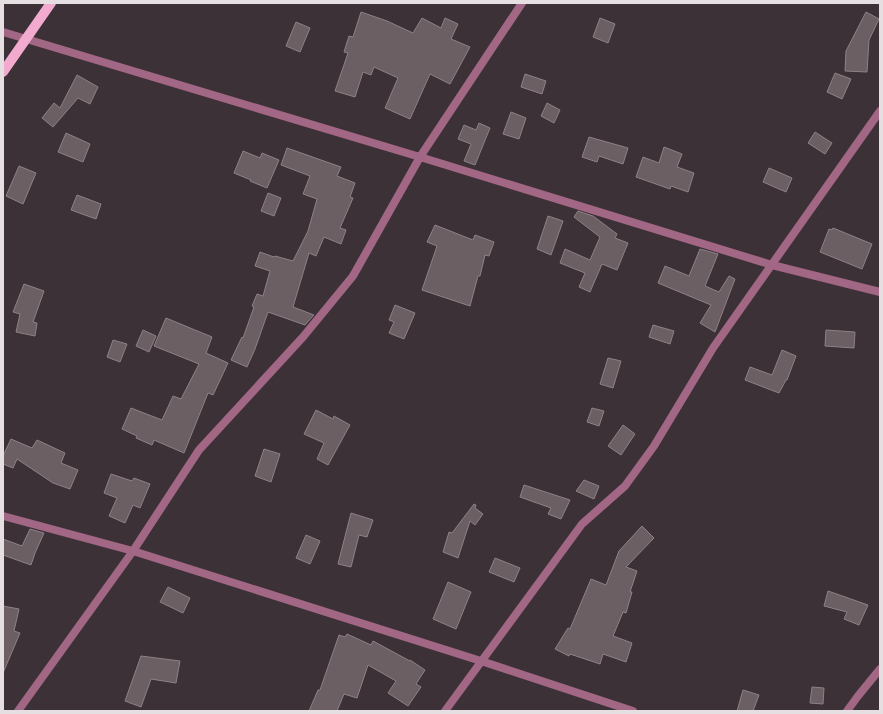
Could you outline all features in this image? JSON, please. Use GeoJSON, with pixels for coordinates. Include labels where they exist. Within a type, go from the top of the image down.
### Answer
{"type":"FeatureCollection","features":[{"type":"Feature","properties":{"kind":"main road"},"geometry":{"type":"LineString","coordinates":[[3,72],[51,3]]}},
{"type":"Feature","properties":{"kind":"street"},"geometry":{"type":"LineString","coordinates":[[18,711],[133,551],[199,450],[303,337],[353,276],[420,157],[522,3]]}},
{"type":"Feature","properties":{"kind":"street"},"geometry":{"type":"LineString","coordinates":[[3,32],[420,157],[772,265],[880,292]]}},
{"type":"Feature","properties":{"kind":"street"},"geometry":{"type":"LineString","coordinates":[[445,711],[582,524],[625,486],[654,446],[713,348],[880,111]]}},
{"type":"Feature","properties":{"kind":"street"},"geometry":{"type":"LineString","coordinates":[[3,516],[133,551],[482,661],[633,711]]}},
{"type":"Feature","properties":{"kind":"street"},"geometry":{"type":"LineString","coordinates":[[847,711],[880,669]]}},
{"type":"Feature","properties":{"kind":"building"},"geometry":{"type":"Polygon","coordinates":[[[361,12],[387,21],[413,33],[422,18],[441,28],[445,18],[458,24],[451,39],[470,47],[450,84],[430,74],[410,119],[385,108],[398,78],[374,67],[371,75],[363,72],[355,97],[335,91],[348,53],[344,52],[349,36],[353,37],[361,12]]]}},
{"type":"Feature","properties":{"kind":"building"},"geometry":{"type":"Polygon","coordinates":[[[866,12],[879,19],[869,40],[867,72],[845,71],[846,51],[866,12]]]}},
{"type":"Feature","properties":{"kind":"building"},"geometry":{"type":"Polygon","coordinates":[[[600,18],[615,24],[608,43],[593,37],[600,18]]]}},
{"type":"Feature","properties":{"kind":"building"},"geometry":{"type":"Polygon","coordinates":[[[296,22],[310,28],[300,52],[286,46],[296,22]]]}},
{"type":"Feature","properties":{"kind":"building"},"geometry":{"type":"Polygon","coordinates":[[[835,73],[851,79],[842,99],[827,92],[835,73]]]}},
{"type":"Feature","properties":{"kind":"building"},"geometry":{"type":"Polygon","coordinates":[[[525,74],[546,81],[542,94],[521,87],[525,74]]]}},
{"type":"Feature","properties":{"kind":"building"},"geometry":{"type":"Polygon","coordinates":[[[77,75],[98,87],[90,104],[78,98],[53,127],[42,118],[54,103],[60,108],[77,75]]]}},
{"type":"Feature","properties":{"kind":"building"},"geometry":{"type":"Polygon","coordinates":[[[547,103],[560,110],[554,123],[541,116],[547,103]]]}},
{"type":"Feature","properties":{"kind":"building"},"geometry":{"type":"Polygon","coordinates":[[[511,112],[526,118],[519,139],[503,134],[511,112]]]}},
{"type":"Feature","properties":{"kind":"building"},"geometry":{"type":"Polygon","coordinates":[[[479,123],[490,128],[475,165],[464,161],[471,144],[458,139],[464,125],[476,130],[479,123]]]}},
{"type":"Feature","properties":{"kind":"building"},"geometry":{"type":"Polygon","coordinates":[[[815,132],[832,143],[825,154],[808,143],[815,132]]]}},
{"type":"Feature","properties":{"kind":"building"},"geometry":{"type":"Polygon","coordinates":[[[66,133],[90,144],[83,162],[58,152],[66,133]]]}},
{"type":"Feature","properties":{"kind":"building"},"geometry":{"type":"Polygon","coordinates":[[[589,137],[628,148],[623,164],[599,156],[597,162],[582,157],[589,137]]]}},
{"type":"Feature","properties":{"kind":"building"},"geometry":{"type":"Polygon","coordinates":[[[664,147],[682,154],[677,167],[694,173],[688,192],[671,186],[670,189],[636,177],[643,157],[659,163],[664,147]]]}},
{"type":"Feature","properties":{"kind":"building"},"geometry":{"type":"Polygon","coordinates":[[[287,148],[341,167],[337,176],[355,183],[350,197],[353,198],[340,228],[346,230],[341,244],[324,237],[316,256],[309,253],[293,307],[314,315],[305,325],[268,312],[247,367],[231,360],[242,337],[243,338],[257,294],[263,296],[270,271],[255,266],[260,252],[293,261],[308,231],[317,199],[303,194],[310,176],[281,165],[287,148]]]}},
{"type":"Feature","properties":{"kind":"building"},"geometry":{"type":"Polygon","coordinates":[[[243,151],[260,158],[262,153],[279,160],[267,188],[234,173],[243,151]]]}},
{"type":"Feature","properties":{"kind":"building"},"geometry":{"type":"Polygon","coordinates":[[[19,166],[36,173],[23,204],[6,196],[19,166]]]}},
{"type":"Feature","properties":{"kind":"building"},"geometry":{"type":"Polygon","coordinates":[[[769,168],[792,178],[786,192],[763,182],[769,168]]]}},
{"type":"Feature","properties":{"kind":"building"},"geometry":{"type":"Polygon","coordinates":[[[268,193],[281,198],[274,216],[261,211],[268,193]]]}},
{"type":"Feature","properties":{"kind":"building"},"geometry":{"type":"Polygon","coordinates":[[[77,195],[101,204],[96,219],[71,210],[77,195]]]}},
{"type":"Feature","properties":{"kind":"building"},"geometry":{"type":"Polygon","coordinates":[[[578,211],[593,216],[617,234],[615,238],[628,243],[617,270],[602,264],[590,292],[579,287],[585,273],[560,263],[565,249],[590,260],[600,237],[574,217],[578,211]]]}},
{"type":"Feature","properties":{"kind":"building"},"geometry":{"type":"Polygon","coordinates":[[[548,216],[563,221],[551,255],[537,249],[548,216]]]}},
{"type":"Feature","properties":{"kind":"building"},"geometry":{"type":"Polygon","coordinates":[[[435,225],[473,240],[475,235],[494,242],[489,256],[485,255],[470,306],[422,290],[437,246],[427,242],[435,225]]]}},
{"type":"Feature","properties":{"kind":"building"},"geometry":{"type":"Polygon","coordinates":[[[833,228],[872,244],[862,269],[820,252],[829,229],[832,230],[833,228]]]}},
{"type":"Feature","properties":{"kind":"building"},"geometry":{"type":"Polygon","coordinates":[[[700,249],[718,254],[705,286],[719,292],[729,276],[735,279],[715,332],[700,323],[711,305],[658,283],[665,266],[689,276],[700,249]]]}},
{"type":"Feature","properties":{"kind":"building"},"geometry":{"type":"Polygon","coordinates":[[[24,284],[44,291],[33,322],[37,323],[35,336],[16,332],[20,314],[13,312],[24,284]]]}},
{"type":"Feature","properties":{"kind":"building"},"geometry":{"type":"Polygon","coordinates":[[[395,305],[415,313],[404,339],[389,333],[394,322],[389,320],[395,305]]]}},
{"type":"Feature","properties":{"kind":"building"},"geometry":{"type":"Polygon","coordinates":[[[166,318],[212,337],[206,353],[228,363],[213,395],[208,393],[184,453],[154,440],[152,445],[136,438],[137,436],[122,429],[131,408],[162,420],[173,396],[181,399],[199,364],[154,346],[166,318]]]}},
{"type":"Feature","properties":{"kind":"building"},"geometry":{"type":"Polygon","coordinates":[[[653,325],[674,331],[670,344],[649,337],[653,325]]]}},
{"type":"Feature","properties":{"kind":"building"},"geometry":{"type":"Polygon","coordinates":[[[143,330],[156,336],[149,352],[136,346],[143,330]]]}},
{"type":"Feature","properties":{"kind":"building"},"geometry":{"type":"Polygon","coordinates":[[[826,330],[855,332],[854,348],[825,346],[826,330]]]}},
{"type":"Feature","properties":{"kind":"building"},"geometry":{"type":"Polygon","coordinates":[[[113,340],[127,344],[120,362],[107,357],[113,340]]]}},
{"type":"Feature","properties":{"kind":"building"},"geometry":{"type":"Polygon","coordinates":[[[782,350],[796,356],[787,380],[779,393],[745,380],[750,367],[772,375],[782,350]]]}},
{"type":"Feature","properties":{"kind":"building"},"geometry":{"type":"Polygon","coordinates":[[[608,358],[621,361],[613,388],[600,384],[608,358]]]}},
{"type":"Feature","properties":{"kind":"building"},"geometry":{"type":"Polygon","coordinates":[[[592,408],[604,411],[599,426],[587,422],[592,408]]]}},
{"type":"Feature","properties":{"kind":"building"},"geometry":{"type":"Polygon","coordinates":[[[316,410],[333,419],[334,416],[350,425],[328,465],[317,459],[324,443],[304,434],[316,410]]]}},
{"type":"Feature","properties":{"kind":"building"},"geometry":{"type":"Polygon","coordinates":[[[623,425],[635,434],[621,455],[608,446],[623,425]]]}},
{"type":"Feature","properties":{"kind":"building"},"geometry":{"type":"Polygon","coordinates":[[[11,439],[32,448],[37,440],[65,453],[61,463],[78,470],[70,489],[53,483],[17,459],[13,468],[3,464],[3,456],[11,439]]]}},
{"type":"Feature","properties":{"kind":"building"},"geometry":{"type":"Polygon","coordinates":[[[264,449],[280,454],[271,482],[255,476],[264,449]]]}},
{"type":"Feature","properties":{"kind":"building"},"geometry":{"type":"Polygon","coordinates":[[[111,474],[132,481],[134,478],[150,484],[140,508],[133,505],[125,523],[109,516],[117,498],[104,493],[111,474]]]}},
{"type":"Feature","properties":{"kind":"building"},"geometry":{"type":"Polygon","coordinates":[[[584,480],[599,486],[594,499],[576,491],[584,480]]]}},
{"type":"Feature","properties":{"kind":"building"},"geometry":{"type":"Polygon","coordinates":[[[524,485],[570,500],[561,519],[548,514],[551,508],[520,497],[524,485]]]}},
{"type":"Feature","properties":{"kind":"building"},"geometry":{"type":"Polygon","coordinates":[[[474,504],[476,505],[475,508],[483,514],[475,525],[470,521],[458,558],[443,552],[449,532],[452,533],[474,504]]]}},
{"type":"Feature","properties":{"kind":"building"},"geometry":{"type":"Polygon","coordinates":[[[351,513],[373,520],[367,537],[359,535],[351,567],[338,564],[351,513]]]}},
{"type":"Feature","properties":{"kind":"building"},"geometry":{"type":"Polygon","coordinates":[[[642,526],[654,538],[626,567],[637,571],[630,592],[632,592],[626,613],[623,612],[613,636],[632,643],[626,662],[603,654],[600,664],[570,654],[569,656],[555,649],[568,628],[570,629],[591,579],[606,585],[619,551],[642,526]]]}},
{"type":"Feature","properties":{"kind":"building"},"geometry":{"type":"Polygon","coordinates":[[[30,529],[44,533],[31,565],[3,555],[3,539],[22,546],[30,529]]]}},
{"type":"Feature","properties":{"kind":"building"},"geometry":{"type":"Polygon","coordinates":[[[306,535],[320,541],[310,564],[296,558],[306,535]]]}},
{"type":"Feature","properties":{"kind":"building"},"geometry":{"type":"Polygon","coordinates":[[[495,558],[520,568],[514,582],[489,572],[495,558]]]}},
{"type":"Feature","properties":{"kind":"building"},"geometry":{"type":"Polygon","coordinates":[[[448,582],[471,592],[456,629],[433,619],[448,582]]]}},
{"type":"Feature","properties":{"kind":"building"},"geometry":{"type":"Polygon","coordinates":[[[168,587],[190,598],[183,613],[160,602],[168,587]]]}},
{"type":"Feature","properties":{"kind":"building"},"geometry":{"type":"Polygon","coordinates":[[[828,591],[868,605],[859,625],[844,619],[847,612],[824,606],[828,591]]]}},
{"type":"Feature","properties":{"kind":"building"},"geometry":{"type":"Polygon","coordinates":[[[3,606],[19,609],[14,631],[20,633],[3,673],[3,606]]]}},
{"type":"Feature","properties":{"kind":"building"},"geometry":{"type":"Polygon","coordinates":[[[347,634],[371,645],[373,641],[410,660],[425,670],[416,684],[421,687],[408,706],[388,693],[396,681],[368,665],[357,698],[344,694],[337,711],[309,711],[318,690],[320,690],[339,635],[345,637],[347,634]]]}},
{"type":"Feature","properties":{"kind":"building"},"geometry":{"type":"Polygon","coordinates":[[[141,656],[180,661],[176,683],[151,679],[141,707],[125,701],[141,656]]]}},
{"type":"Feature","properties":{"kind":"building"},"geometry":{"type":"Polygon","coordinates":[[[812,687],[824,688],[823,704],[810,703],[812,687]]]}},
{"type":"Feature","properties":{"kind":"building"},"geometry":{"type":"Polygon","coordinates":[[[743,690],[759,695],[753,711],[737,711],[743,690]]]}}]}
